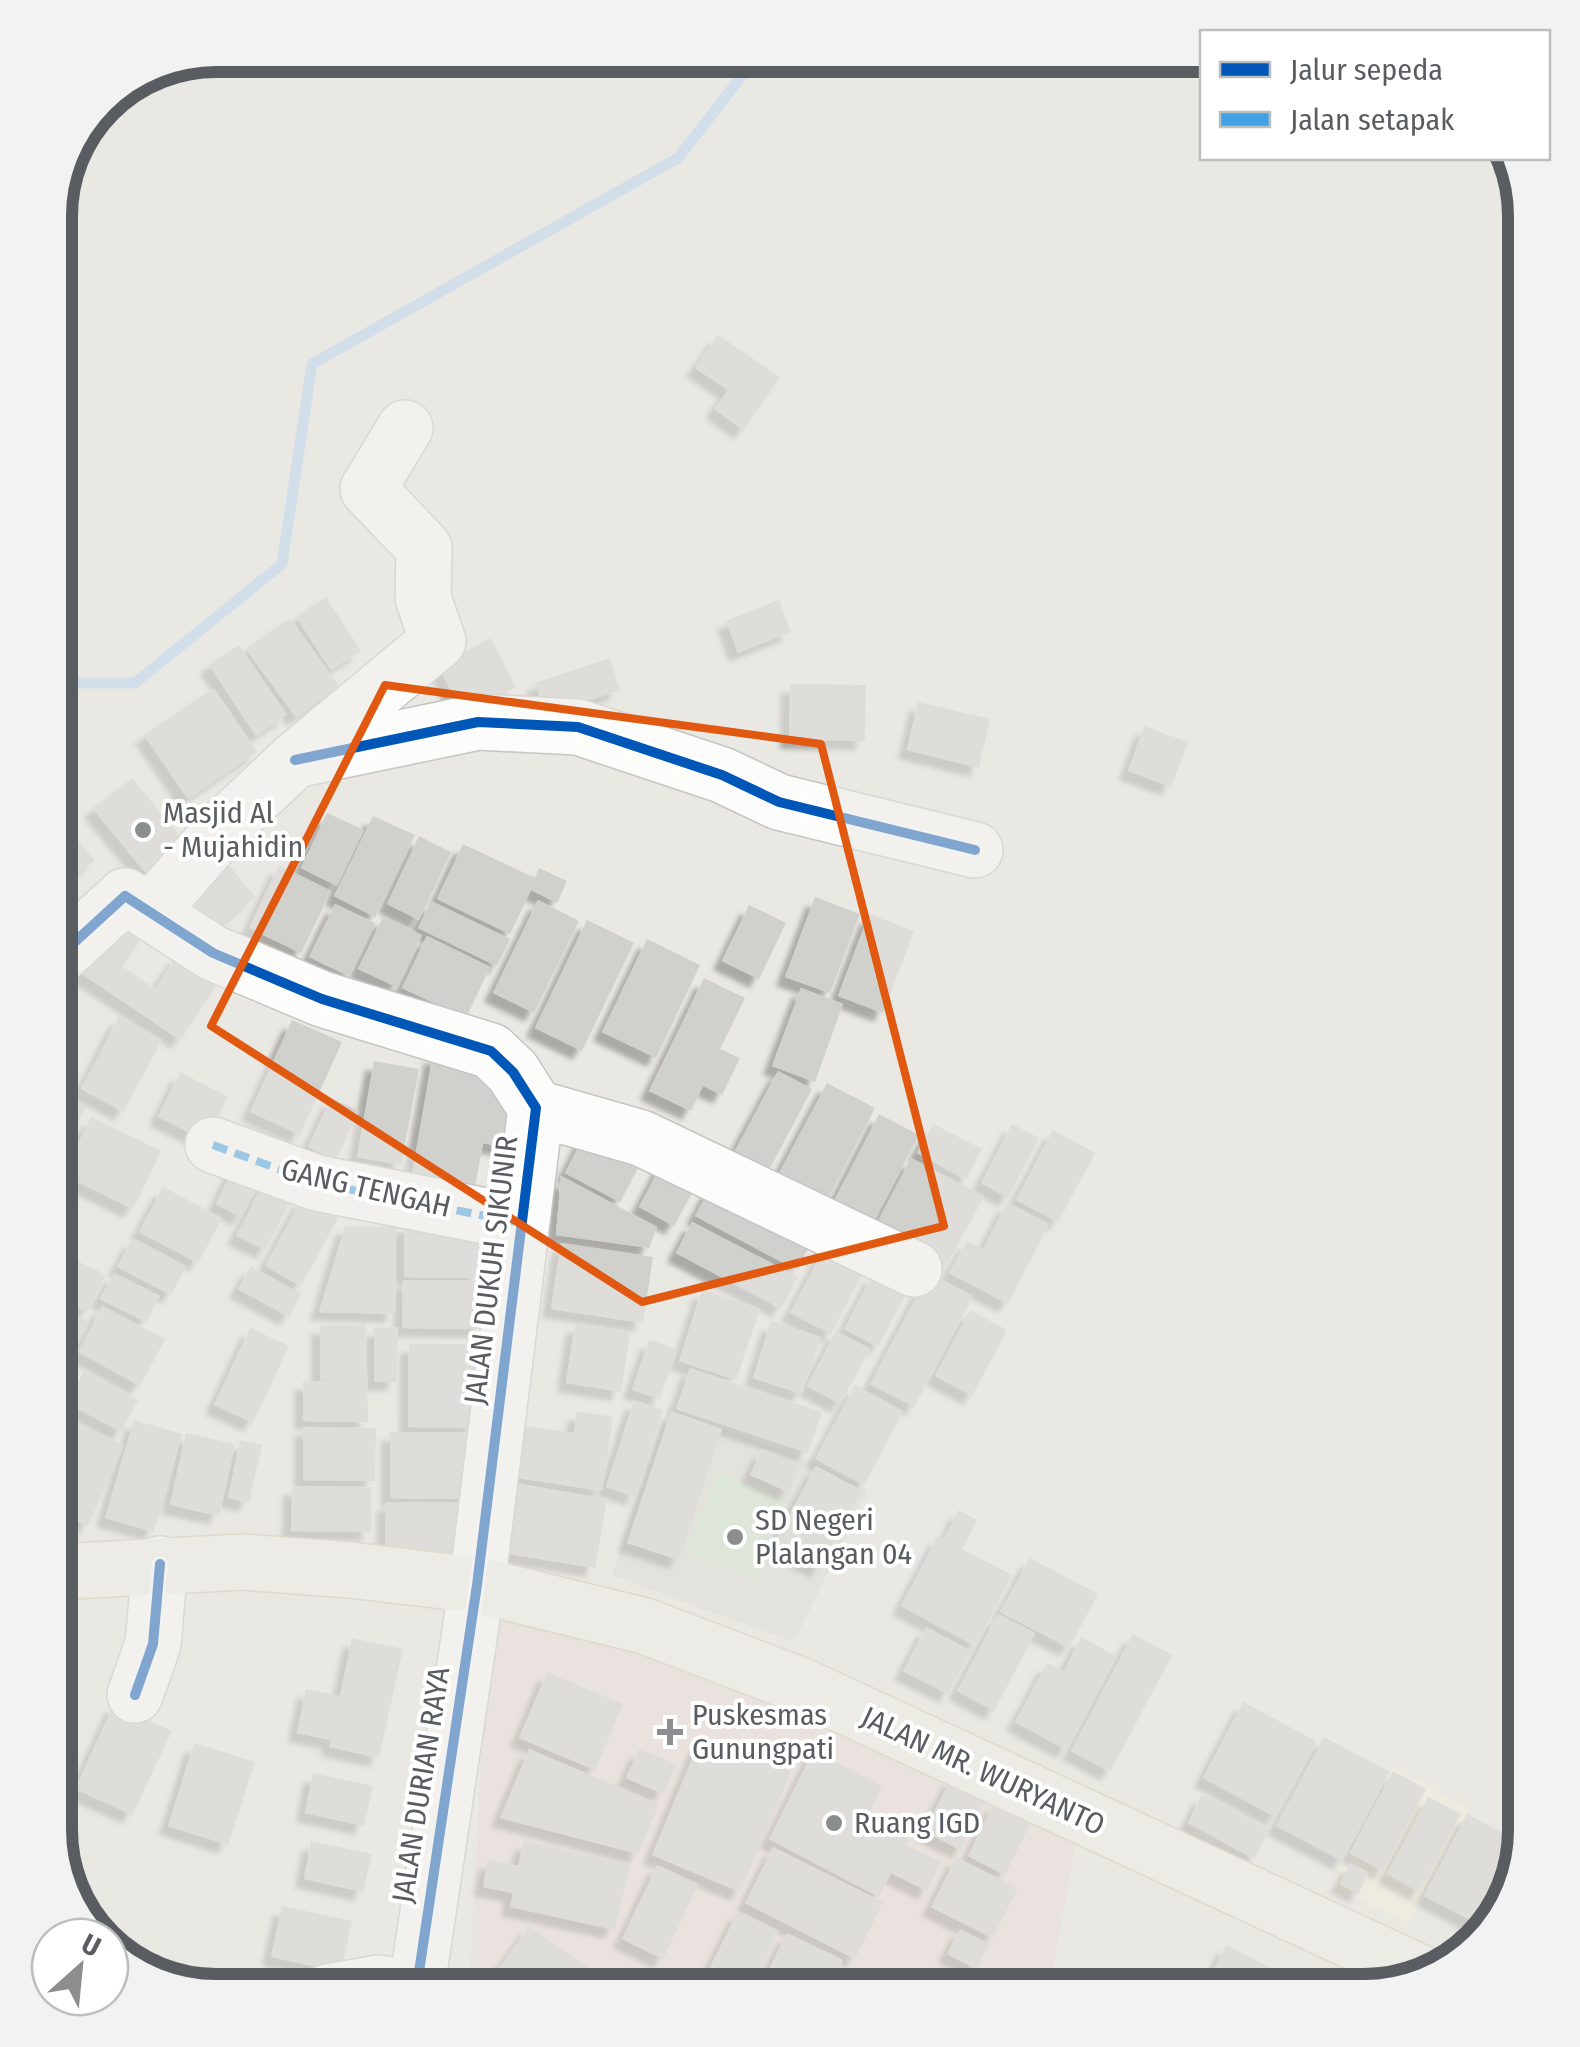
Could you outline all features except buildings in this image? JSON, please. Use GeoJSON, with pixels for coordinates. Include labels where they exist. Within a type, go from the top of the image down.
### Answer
{"type":"FeatureCollection","features":[{"type":"Feature","properties":{"kind":"main road","name":"JALAN MR. WURYANTO"},"geometry":{"type":"LineString","coordinates":[[72,1571],[243,1562],[350,1570],[477,1585],[645,1626],[802,1686],[1409,1967]]}},
{"type":"Feature","properties":{"kind":"street"},"geometry":{"type":"LineString","coordinates":[[150,912],[229,822],[295,760],[438,641],[424,598],[424,548],[368,489],[405,428]]}},
{"type":"Feature","properties":{"kind":"street"},"geometry":{"type":"LineString","coordinates":[[295,760],[478,722],[578,727],[722,775],[779,802],[975,850]]}},
{"type":"Feature","properties":{"kind":"street","name":"JALAN DUKUH SIKUNIR"},"geometry":{"type":"LineString","coordinates":[[73,944],[125,896],[214,953],[322,999],[491,1051],[514,1072],[536,1108],[477,1585]]}},
{"type":"Feature","properties":{"kind":"street","name":"JALAN DUKUH SIKUNIR"},"geometry":{"type":"LineString","coordinates":[[536,1108],[642,1138],[914,1269]]}},
{"type":"Feature","properties":{"kind":"street","name":"GANG TENGAH"},"geometry":{"type":"LineString","coordinates":[[213,1145],[317,1183],[520,1223]]}},
{"type":"Feature","properties":{"kind":"street"},"geometry":{"type":"LineString","coordinates":[[134,1695],[153,1644],[160,1564]]}},
{"type":"Feature","properties":{"kind":"street","name":"JALAN DURIAN RAYA"},"geometry":{"type":"LineString","coordinates":[[419,1974],[477,1585]]}},
{"type":"Feature","properties":{"kind":"highlighted area"},"geometry":{"type":"Polygon","coordinates":[[[385,685],[821,744],[944,1226],[642,1302],[211,1026],[385,685]]]}},
{"type":"Feature","properties":{"kind":"shaded area","name":"SD Negeri Plalangan 04"},"geometry":{"type":"Polygon","coordinates":[[[668,1408],[815,1463],[868,1491],[794,1642],[612,1575],[668,1408]]]}},
{"type":"Feature","properties":{"kind":"shaded area","name":"Puskesmas Gunungpati"},"geometry":{"type":"Polygon","coordinates":[[[489,1607],[637,1634],[1078,1831],[1052,1974],[470,1974],[489,1607]]]}},
{"type":"Feature","properties":{"kind":"shaded area"},"geometry":{"type":"Polygon","coordinates":[[[1394,1767],[1468,1808],[1409,1924],[1331,1886],[1394,1767]]]}},
{"type":"Feature","properties":{"kind":"green space"},"geometry":{"type":"Polygon","coordinates":[[[719,1472],[788,1501],[754,1579],[685,1550],[719,1472]]]}},
{"type":"Feature","properties":{"kind":"waterway"},"geometry":{"type":"LineString","coordinates":[[73,683],[135,683],[282,564],[312,364],[678,158],[744,72]]}},
{"type":"Feature","properties":{"kind":"marked path"},"geometry":{"type":"LineString","coordinates":[[213,1145],[317,1183],[521,1223]]}},
{"type":"Feature","properties":{"kind":"cycle path"},"geometry":{"type":"LineString","coordinates":[[295,760],[478,722],[578,727],[722,775],[779,802],[975,850]]}},
{"type":"Feature","properties":{"kind":"cycle path"},"geometry":{"type":"LineString","coordinates":[[73,944],[125,896],[213,953],[322,999],[491,1051],[513,1072],[536,1108],[477,1585],[419,1974]]}},
{"type":"Feature","properties":{"kind":"cycle path"},"geometry":{"type":"LineString","coordinates":[[135,1695],[153,1644],[160,1564]]}},
{"type":"Feature","properties":{"kind":"place","name":"Masjid Al - Mujahidin"},"geometry":{"type":"Point","coordinates":[143,830]}},
{"type":"Feature","properties":{"kind":"place","name":"SD Negeri Plalangan 04"},"geometry":{"type":"Point","coordinates":[735,1537]}},
{"type":"Feature","properties":{"kind":"place","name":"Puskesmas Gunungpati"},"geometry":{"type":"Point","coordinates":[670,1732]}},
{"type":"Feature","properties":{"kind":"place","name":"Ruang IGD"},"geometry":{"type":"Point","coordinates":[834,1823]}}]}
